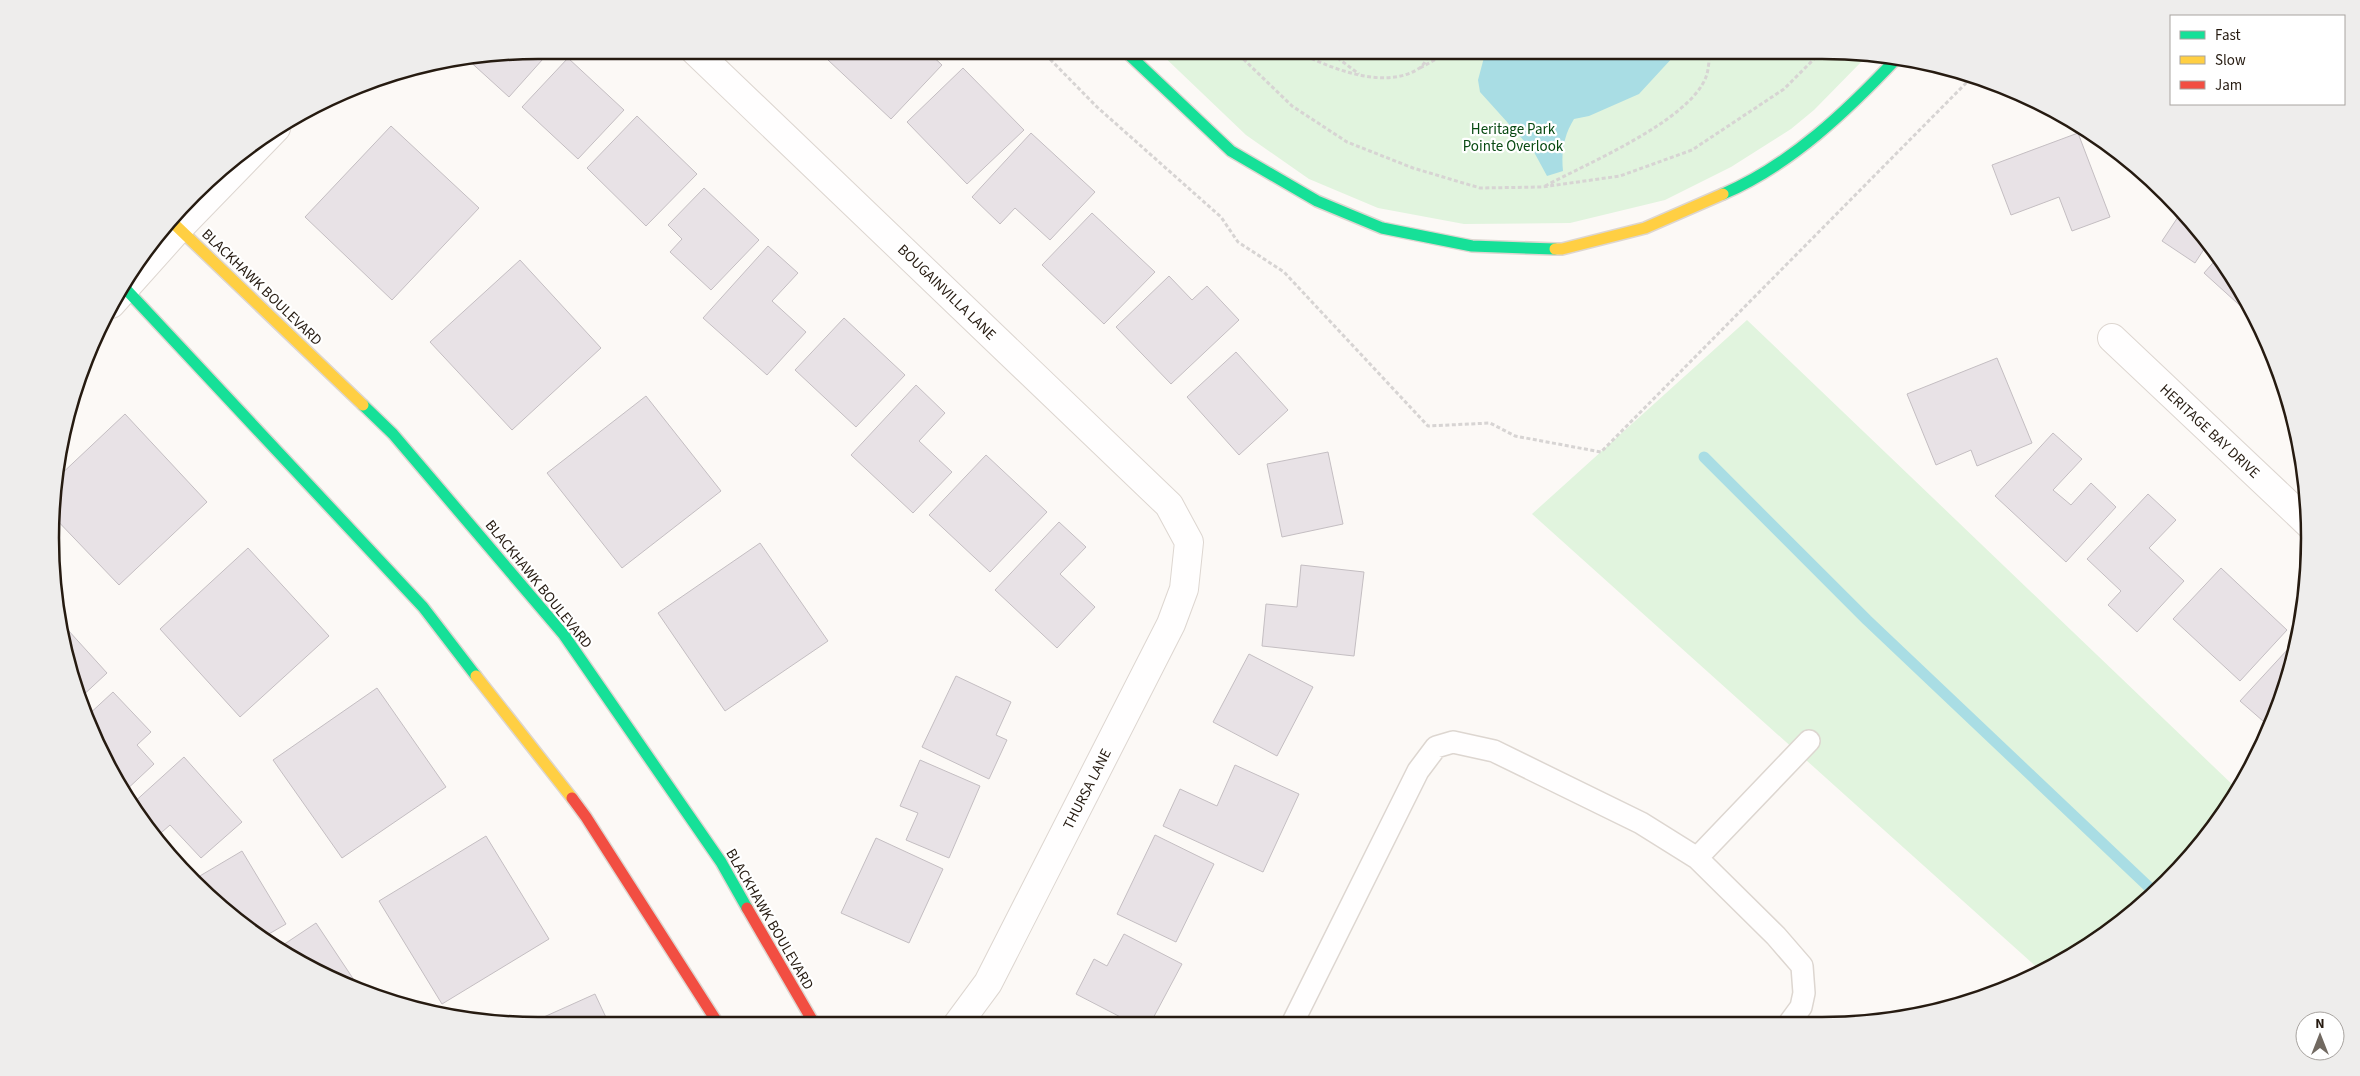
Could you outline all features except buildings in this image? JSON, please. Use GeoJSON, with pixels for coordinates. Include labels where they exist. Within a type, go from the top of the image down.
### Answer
{"type":"FeatureCollection","features":[{"type":"Feature","properties":{"kind":"main road"},"geometry":{"type":"LineString","coordinates":[[1134,59],[1231,151],[1317,201],[1382,228],[1472,246],[1562,249],[1645,228],[1746,184],[1805,143],[1858,99],[1892,64]]}},
{"type":"Feature","properties":{"kind":"main road","name":"BLACKHAWK BOULEVARD"},"geometry":{"type":"LineString","coordinates":[[175,225],[393,434],[564,635],[721,862],[810,1017]]}},
{"type":"Feature","properties":{"kind":"main road"},"geometry":{"type":"LineString","coordinates":[[123,297],[423,607],[586,817],[714,1017]]}},
{"type":"Feature","properties":{"kind":"street","name":"BOUGAINVILLA LANE"},"geometry":{"type":"LineString","coordinates":[[703,59],[1169,505],[1189,542]]}},
{"type":"Feature","properties":{"kind":"street"},"geometry":{"type":"LineString","coordinates":[[189,209],[230,172]]}},
{"type":"Feature","properties":{"kind":"street","name":"HERITAGE BAY DRIVE"},"geometry":{"type":"LineString","coordinates":[[2112,338],[2300,516]]}},
{"type":"Feature","properties":{"kind":"street","name":"THURSA LANE"},"geometry":{"type":"LineString","coordinates":[[963,1017],[988,983],[1171,624],[1184,589],[1189,542]]}},
{"type":"Feature","properties":{"kind":"lane"},"geometry":{"type":"LineString","coordinates":[[1697,858],[1809,741]]}},
{"type":"Feature","properties":{"kind":"lane"},"geometry":{"type":"LineString","coordinates":[[1296,1017],[1418,772],[1436,747],[1453,742],[1494,751],[1640,823],[1697,858],[1776,936],[1802,966],[1804,993],[1800,1007],[1793,1017]]}},
{"type":"Feature","properties":{"kind":"path"},"geometry":{"type":"LineString","coordinates":[[1243,59],[1292,106],[1347,142],[1413,168],[1480,188],[1542,187],[1620,176],[1692,150],[1784,89],[1814,59]]}},
{"type":"Feature","properties":{"kind":"path"},"geometry":{"type":"LineString","coordinates":[[1318,59],[1362,76],[1393,78],[1420,68],[1436,59]]}},
{"type":"Feature","properties":{"kind":"path"},"geometry":{"type":"LineString","coordinates":[[1339,59],[1362,76]]}},
{"type":"Feature","properties":{"kind":"path"},"geometry":{"type":"LineString","coordinates":[[1420,68],[1426,59]]}},
{"type":"Feature","properties":{"kind":"path"},"geometry":{"type":"LineString","coordinates":[[1542,187],[1664,123],[1688,103],[1706,77],[1709,59]]}},
{"type":"Feature","properties":{"kind":"green space","name":"Heritage Park Pointe Overlook"},"geometry":{"type":"Polygon","coordinates":[[[1166,59],[1822,59],[1862,61],[1814,110],[1791,129],[1731,167],[1665,200],[1570,223],[1464,224],[1378,208],[1309,179],[1246,135],[1166,59]]]}},
{"type":"Feature","properties":{"kind":"green space"},"geometry":{"type":"Polygon","coordinates":[[[1747,320],[2233,785],[2202,830],[2161,877],[2114,918],[2062,953],[2036,967],[1532,514],[1747,320]]]}},
{"type":"Feature","properties":{"kind":"water"},"geometry":{"type":"Polygon","coordinates":[[[1484,59],[1671,59],[1639,94],[1589,116],[1574,119],[1564,144],[1562,157],[1563,171],[1547,176],[1534,152],[1480,92],[1478,80],[1484,59]]]}},
{"type":"Feature","properties":{"kind":"waterway"},"geometry":{"type":"LineString","coordinates":[[1704,457],[1867,620],[2149,888]]}},
{"type":"Feature","properties":{"kind":"traffic: fast"},"geometry":{"type":"LineString","coordinates":[[1134,59],[1231,151],[1317,201],[1382,228],[1472,246],[1555,249]]}},
{"type":"Feature","properties":{"kind":"traffic: fast"},"geometry":{"type":"LineString","coordinates":[[1723,194],[1748,182],[1795,152],[1839,116],[1891,64]]}},
{"type":"Feature","properties":{"kind":"traffic: fast"},"geometry":{"type":"LineString","coordinates":[[128,291],[423,607],[476,676]]}},
{"type":"Feature","properties":{"kind":"traffic: fast"},"geometry":{"type":"LineString","coordinates":[[363,405],[393,434],[564,635],[721,862],[747,908]]}},
{"type":"Feature","properties":{"kind":"traffic: slow"},"geometry":{"type":"LineString","coordinates":[[1555,249],[1562,249],[1645,228],[1723,194]]}},
{"type":"Feature","properties":{"kind":"traffic: slow"},"geometry":{"type":"LineString","coordinates":[[175,225],[363,405]]}},
{"type":"Feature","properties":{"kind":"traffic: slow"},"geometry":{"type":"LineString","coordinates":[[476,676],[572,798]]}},
{"type":"Feature","properties":{"kind":"traffic: jam"},"geometry":{"type":"LineString","coordinates":[[572,798],[714,1017]]}},
{"type":"Feature","properties":{"kind":"traffic: jam"},"geometry":{"type":"LineString","coordinates":[[747,908],[810,1017]]}}]}
